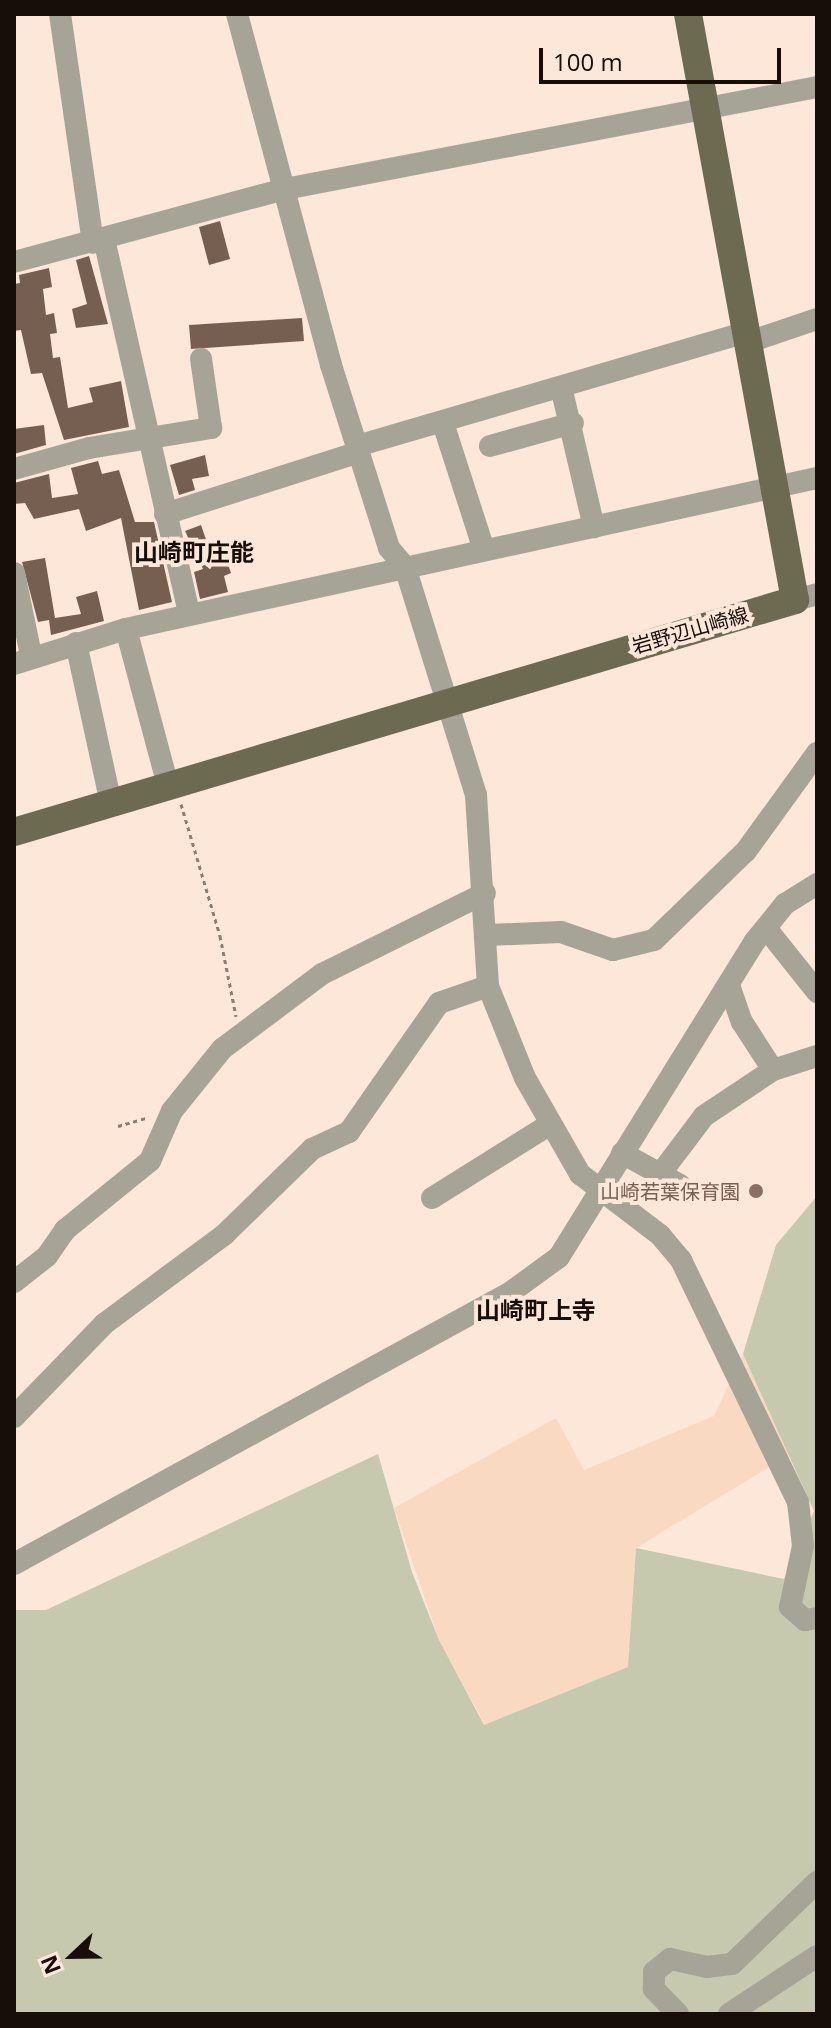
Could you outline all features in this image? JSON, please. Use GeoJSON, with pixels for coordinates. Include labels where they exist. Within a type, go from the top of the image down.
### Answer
{"type":"FeatureCollection","features":[{"type":"Feature","properties":{"kind":"main road","name":"岩野辺山崎線"},"geometry":{"type":"LineString","coordinates":[[14,832],[447,701],[806,597],[777,487],[702,107],[688,14]]}},
{"type":"Feature","properties":{"kind":"street"},"geometry":{"type":"LineString","coordinates":[[60,14],[98,241],[189,614]]}},
{"type":"Feature","properties":{"kind":"street"},"geometry":{"type":"LineString","coordinates":[[237,14],[358,449],[389,548],[405,567],[476,795],[485,893],[488,986],[549,1125],[597,1188],[660,1235],[681,1260],[798,1502],[803,1546],[790,1607],[805,1620],[817,1618]]}},
{"type":"Feature","properties":{"kind":"street"},"geometry":{"type":"LineString","coordinates":[[14,262],[285,189],[817,87]]}},
{"type":"Feature","properties":{"kind":"street"},"geometry":{"type":"LineString","coordinates":[[165,514],[443,423],[817,319]]}},
{"type":"Feature","properties":{"kind":"street"},"geometry":{"type":"LineString","coordinates":[[14,469],[146,438],[211,428],[201,359]]}},
{"type":"Feature","properties":{"kind":"street"},"geometry":{"type":"LineString","coordinates":[[562,391],[573,423],[594,527]]}},
{"type":"Feature","properties":{"kind":"street"},"geometry":{"type":"LineString","coordinates":[[443,423],[484,550]]}},
{"type":"Feature","properties":{"kind":"street"},"geometry":{"type":"LineString","coordinates":[[490,446],[573,423]]}},
{"type":"Feature","properties":{"kind":"street"},"geometry":{"type":"LineString","coordinates":[[14,573],[22,660],[189,614],[817,478]]}},
{"type":"Feature","properties":{"kind":"street"},"geometry":{"type":"LineString","coordinates":[[126,629],[172,784]]}},
{"type":"Feature","properties":{"kind":"street"},"geometry":{"type":"LineString","coordinates":[[76,643],[111,803]]}},
{"type":"Feature","properties":{"kind":"street"},"geometry":{"type":"LineString","coordinates":[[487,935],[561,932],[613,950],[654,940],[746,851],[816,757]]}},
{"type":"Feature","properties":{"kind":"street"},"geometry":{"type":"LineString","coordinates":[[14,1564],[511,1292],[559,1257],[597,1188],[766,928],[785,904],[817,884]]}},
{"type":"Feature","properties":{"kind":"street"},"geometry":{"type":"LineString","coordinates":[[14,1282],[47,1256],[65,1230],[150,1161],[172,1111],[240,1036],[322,974],[485,893]]}},
{"type":"Feature","properties":{"kind":"street"},"geometry":{"type":"LineString","coordinates":[[766,928],[817,992]]}},
{"type":"Feature","properties":{"kind":"street"},"geometry":{"type":"LineString","coordinates":[[729,985],[742,1022],[773,1070]]}},
{"type":"Feature","properties":{"kind":"street"},"geometry":{"type":"LineString","coordinates":[[14,1417],[104,1324],[225,1234],[312,1149],[349,1132],[439,1003],[488,986]]}},
{"type":"Feature","properties":{"kind":"street"},"geometry":{"type":"LineString","coordinates":[[622,1153],[670,1179],[704,1116],[773,1070],[817,1056]]}},
{"type":"Feature","properties":{"kind":"street"},"geometry":{"type":"LineString","coordinates":[[432,1198],[549,1125]]}},
{"type":"Feature","properties":{"kind":"street"},"geometry":{"type":"LineString","coordinates":[[678,2014],[654,1989],[654,1972],[670,1959],[707,1967],[732,1964],[817,1882]]}},
{"type":"Feature","properties":{"kind":"street"},"geometry":{"type":"LineString","coordinates":[[729,2014],[817,1956]]}},
{"type":"Feature","properties":{"kind":"path"},"geometry":{"type":"LineString","coordinates":[[172,784],[240,1036]]}},
{"type":"Feature","properties":{"kind":"path"},"geometry":{"type":"LineString","coordinates":[[118,1126],[172,1111]]}},
{"type":"Feature","properties":{"kind":"shaded area"},"geometry":{"type":"Polygon","coordinates":[[[743,1354],[789,1455],[636,1548],[629,1667],[485,1725],[439,1640],[394,1508],[556,1418],[584,1470],[714,1416],[743,1354]]]}},
{"type":"Feature","properties":{"kind":"green space"},"geometry":{"type":"Polygon","coordinates":[[[817,1196],[817,2014],[14,2014],[14,1610],[46,1610],[378,1454],[412,1572],[439,1640],[484,1725],[628,1667],[636,1548],[784,1579],[814,1511],[743,1354],[776,1245],[817,1196]]]}},
{"type":"Feature","properties":{"kind":"building"},"geometry":{"type":"Polygon","coordinates":[[[220,221],[230,259],[209,265],[199,227],[220,221]]]}},
{"type":"Feature","properties":{"kind":"building"},"geometry":{"type":"Polygon","coordinates":[[[89,256],[108,324],[76,328],[72,309],[87,304],[76,260],[89,256]]]}},
{"type":"Feature","properties":{"kind":"building"},"geometry":{"type":"Polygon","coordinates":[[[49,268],[52,287],[43,289],[46,315],[54,313],[57,333],[50,334],[53,358],[60,357],[68,408],[93,402],[89,388],[121,381],[129,427],[64,440],[42,373],[31,374],[21,330],[14,331],[14,284],[20,283],[19,275],[49,268]]]}},
{"type":"Feature","properties":{"kind":"building"},"geometry":{"type":"Polygon","coordinates":[[[302,318],[304,341],[191,349],[189,325],[302,318]]]}},
{"type":"Feature","properties":{"kind":"building"},"geometry":{"type":"Polygon","coordinates":[[[44,425],[46,445],[14,454],[14,429],[44,425]]]}},
{"type":"Feature","properties":{"kind":"building"},"geometry":{"type":"Polygon","coordinates":[[[205,455],[209,476],[192,479],[195,490],[179,495],[170,465],[205,455]]]}},
{"type":"Feature","properties":{"kind":"building"},"geometry":{"type":"Polygon","coordinates":[[[98,461],[102,474],[119,470],[135,522],[154,522],[172,602],[139,610],[121,518],[86,531],[79,509],[34,519],[25,503],[14,504],[14,483],[49,474],[52,498],[78,494],[71,468],[98,461]]]}},
{"type":"Feature","properties":{"kind":"building"},"geometry":{"type":"Polygon","coordinates":[[[201,525],[212,557],[224,553],[231,573],[224,576],[228,592],[200,599],[194,572],[203,569],[185,531],[201,525]]]}},
{"type":"Feature","properties":{"kind":"building"},"geometry":{"type":"Polygon","coordinates":[[[45,558],[55,618],[81,614],[76,597],[97,591],[104,621],[51,635],[49,620],[38,622],[22,562],[45,558]]]}},
{"type":"Feature","properties":{"kind":"place","name":"山崎若葉保育園"},"geometry":{"type":"Point","coordinates":[756,1191]}},
{"type":"Feature","properties":{"kind":"district","name":"山崎町庄能"},"geometry":{"type":"Point","coordinates":[194,552]}},
{"type":"Feature","properties":{"kind":"district","name":"山崎町上寺"},"geometry":{"type":"Point","coordinates":[536,1310]}}]}
